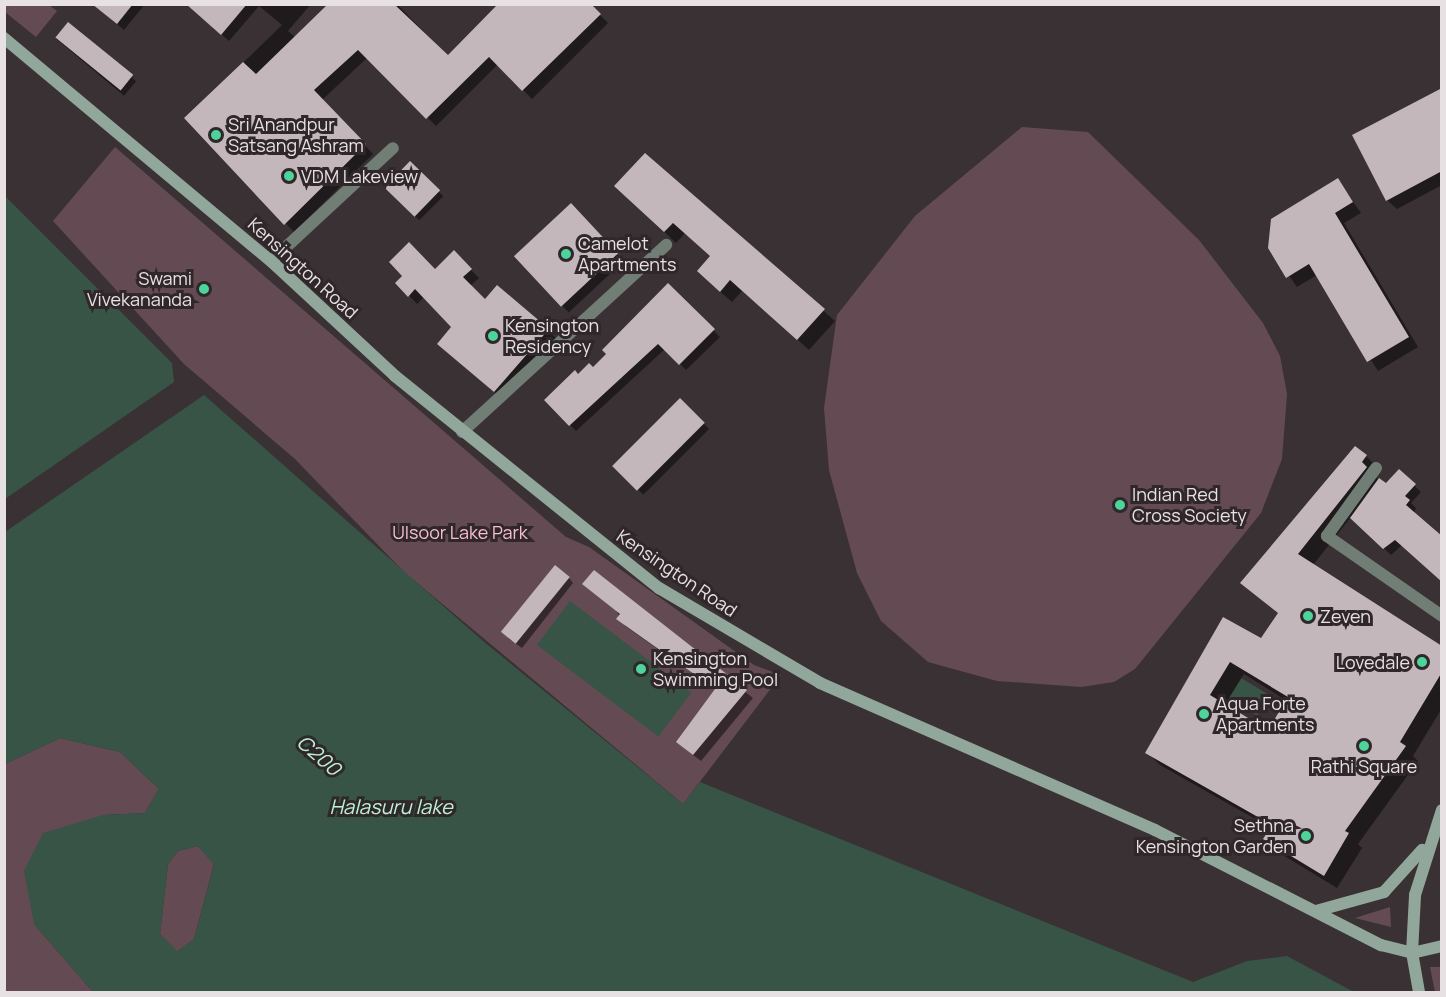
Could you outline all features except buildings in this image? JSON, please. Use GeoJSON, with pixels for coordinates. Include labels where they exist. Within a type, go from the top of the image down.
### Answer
{"type":"FeatureCollection","features":[{"type":"Feature","properties":{"kind":"main road","name":"Kensington Road"},"geometry":{"type":"LineString","coordinates":[[4,38],[271,261],[462,432],[659,588],[792,667],[1155,830],[1381,945],[1412,953],[1442,946]]}},
{"type":"Feature","properties":{"kind":"main road"},"geometry":{"type":"LineString","coordinates":[[1316,911],[1384,892],[1410,868],[1442,810]]}},
{"type":"Feature","properties":{"kind":"main road"},"geometry":{"type":"LineString","coordinates":[[1419,993],[1412,953],[1415,895],[1428,839]]}},
{"type":"Feature","properties":{"kind":"street"},"geometry":{"type":"LineString","coordinates":[[271,261],[393,148]]}},
{"type":"Feature","properties":{"kind":"street"},"geometry":{"type":"LineString","coordinates":[[462,432],[666,245]]}},
{"type":"Feature","properties":{"kind":"street"},"geometry":{"type":"LineString","coordinates":[[1376,468],[1327,536],[1442,616]]}},
{"type":"Feature","properties":{"kind":"green space"},"geometry":{"type":"Polygon","coordinates":[[[4,5],[49,5],[57,11],[36,37],[5,12],[4,5]]]}},
{"type":"Feature","properties":{"kind":"green space"},"geometry":{"type":"Polygon","coordinates":[[[1022,127],[1088,132],[1199,240],[1263,323],[1280,356],[1287,394],[1282,459],[1261,513],[1135,669],[1114,682],[1081,687],[997,681],[928,662],[881,621],[857,573],[829,470],[824,408],[837,315],[915,216],[1022,127]]]}},
{"type":"Feature","properties":{"kind":"green space","name":"Ulsoor Lake Park"},"geometry":{"type":"Polygon","coordinates":[[[115,147],[566,537],[589,547],[754,665],[781,675],[683,804],[404,572],[295,459],[184,364],[53,221],[115,147]]]}},
{"type":"Feature","properties":{"kind":"green space"},"geometry":{"type":"Polygon","coordinates":[[[60,738],[120,752],[159,789],[145,813],[103,815],[34,924],[93,992],[5,992],[5,764],[60,738]]]}},
{"type":"Feature","properties":{"kind":"green space"},"geometry":{"type":"Polygon","coordinates":[[[198,846],[214,864],[194,939],[177,952],[160,934],[168,864],[178,851],[198,846]]]}},
{"type":"Feature","properties":{"kind":"green space"},"geometry":{"type":"Polygon","coordinates":[[[1390,907],[1391,927],[1355,918],[1390,907]]]}},
{"type":"Feature","properties":{"kind":"green space"},"geometry":{"type":"Polygon","coordinates":[[[1430,967],[1441,967],[1441,992],[1435,992],[1430,967]]]}},
{"type":"Feature","properties":{"kind":"water"},"geometry":{"type":"Polygon","coordinates":[[[4,195],[172,363],[174,382],[5,499],[4,195]]]}},
{"type":"Feature","properties":{"kind":"water","name":"Halasuru lake"},"geometry":{"type":"Polygon","coordinates":[[[204,395],[483,641],[683,804],[700,782],[1193,982],[1247,961],[1287,956],[1354,992],[93,992],[34,924],[24,871],[43,833],[103,815],[145,813],[159,789],[120,752],[60,738],[5,764],[5,532],[204,395]],[[198,846],[178,851],[168,864],[160,934],[177,951],[194,939],[214,865],[198,846]]]}},
{"type":"Feature","properties":{"kind":"water"},"geometry":{"type":"Polygon","coordinates":[[[570,601],[691,692],[658,736],[537,645],[570,601]]]}},
{"type":"Feature","properties":{"kind":"water"},"geometry":{"type":"Polygon","coordinates":[[[1241,678],[1269,695],[1257,716],[1229,699],[1241,678]]]}},
{"type":"Feature","properties":{"kind":"place","name":"Sri Anandpur Satsang Ashram"},"geometry":{"type":"Point","coordinates":[216,135]}},
{"type":"Feature","properties":{"kind":"place","name":"VDM Lakeview"},"geometry":{"type":"Point","coordinates":[289,176]}},
{"type":"Feature","properties":{"kind":"place","name":"Camelot Apartments"},"geometry":{"type":"Point","coordinates":[566,254]}},
{"type":"Feature","properties":{"kind":"place","name":"Swami Vivekananda"},"geometry":{"type":"Point","coordinates":[204,289]}},
{"type":"Feature","properties":{"kind":"place","name":"Kensington Residency"},"geometry":{"type":"Point","coordinates":[493,336]}},
{"type":"Feature","properties":{"kind":"place","name":"Indian Red Cross Society"},"geometry":{"type":"Point","coordinates":[1120,505]}},
{"type":"Feature","properties":{"kind":"place","name":"Zeven"},"geometry":{"type":"Point","coordinates":[1308,616]}},
{"type":"Feature","properties":{"kind":"place","name":"Lovedale"},"geometry":{"type":"Point","coordinates":[1422,662]}},
{"type":"Feature","properties":{"kind":"place","name":"Kensington Swimming Pool"},"geometry":{"type":"Point","coordinates":[641,669]}},
{"type":"Feature","properties":{"kind":"place","name":"Aqua Forte Apartments"},"geometry":{"type":"Point","coordinates":[1204,714]}},
{"type":"Feature","properties":{"kind":"place","name":"Rathi Square"},"geometry":{"type":"Point","coordinates":[1364,746]}},
{"type":"Feature","properties":{"kind":"place","name":"Sethna Kensington Garden"},"geometry":{"type":"Point","coordinates":[1306,836]}},
{"type":"Feature","properties":{"kind":"water label","name":"C200"},"geometry":{"type":"Point","coordinates":[319,755]}}]}
